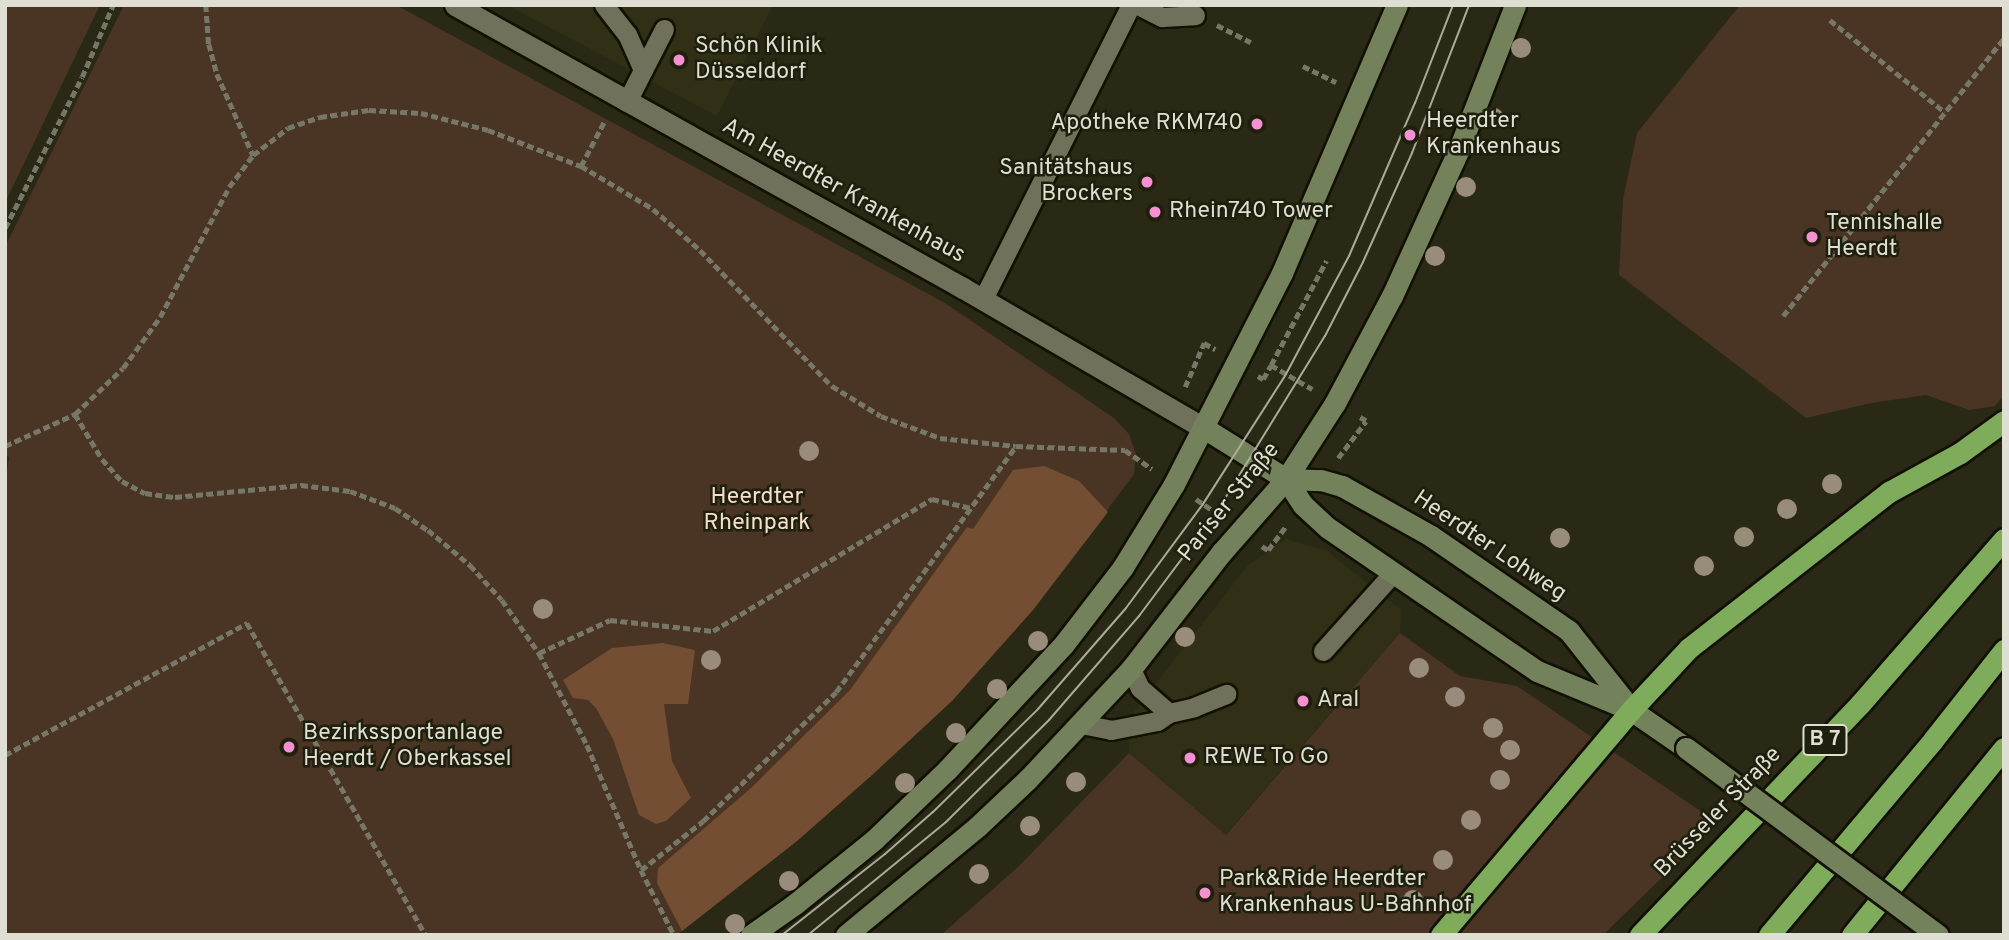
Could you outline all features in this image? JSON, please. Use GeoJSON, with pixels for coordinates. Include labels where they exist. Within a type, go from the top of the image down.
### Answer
{"type":"FeatureCollection","features":[{"type":"Feature","properties":{"kind":"highway"},"geometry":{"type":"LineString","coordinates":[[1441,935],[1631,710],[1689,648],[1889,492],[1960,453],[2004,421]]}},
{"type":"Feature","properties":{"kind":"highway","name":"Brüsseler Straße"},"geometry":{"type":"LineString","coordinates":[[1640,935],[1860,704],[2004,539]]}},
{"type":"Feature","properties":{"kind":"highway"},"geometry":{"type":"LineString","coordinates":[[1769,935],[1933,740],[2004,650]]}},
{"type":"Feature","properties":{"kind":"highway"},"geometry":{"type":"LineString","coordinates":[[1853,935],[2003,749]]}},
{"type":"Feature","properties":{"kind":"main road"},"geometry":{"type":"LineString","coordinates":[[751,935],[874,839],[956,761],[1064,644],[1123,567],[1174,484],[1282,274],[1397,5]]}},
{"type":"Feature","properties":{"kind":"main road","name":"Pariser Straße"},"geometry":{"type":"LineString","coordinates":[[846,935],[977,827],[1081,724],[1131,669],[1221,553],[1286,479],[1335,403],[1422,232],[1515,5]]}},
{"type":"Feature","properties":{"kind":"main road","name":"Heerdter Lohweg"},"geometry":{"type":"LineString","coordinates":[[1204,428],[1286,479],[1303,505],[1328,527],[1394,573],[1537,671],[1631,710],[1938,935]]}},
{"type":"Feature","properties":{"kind":"main road","name":"Heerdter Lohweg"},"geometry":{"type":"LineString","coordinates":[[1286,479],[1321,480],[1342,486],[1431,536],[1569,631],[1631,710]]}},
{"type":"Feature","properties":{"kind":"street","name":"Am Heerdter Krankenhaus"},"geometry":{"type":"LineString","coordinates":[[455,5],[983,299],[1204,428]]}},
{"type":"Feature","properties":{"kind":"lane"},"geometry":{"type":"LineString","coordinates":[[604,5],[627,34],[643,70]]}},
{"type":"Feature","properties":{"kind":"lane"},"geometry":{"type":"LineString","coordinates":[[983,299],[1131,5]]}},
{"type":"Feature","properties":{"kind":"lane"},"geometry":{"type":"LineString","coordinates":[[1139,5],[1161,17],[1195,15]]}},
{"type":"Feature","properties":{"kind":"lane"},"geometry":{"type":"LineString","coordinates":[[623,99],[643,70],[664,29]]}},
{"type":"Feature","properties":{"kind":"lane"},"geometry":{"type":"LineString","coordinates":[[1323,651],[1394,573]]}},
{"type":"Feature","properties":{"kind":"lane"},"geometry":{"type":"LineString","coordinates":[[1131,669],[1140,688],[1168,713]]}},
{"type":"Feature","properties":{"kind":"lane"},"geometry":{"type":"LineString","coordinates":[[1081,724],[1111,730],[1157,722],[1168,713],[1194,707],[1226,694]]}},
{"type":"Feature","properties":{"kind":"path"},"geometry":{"type":"LineString","coordinates":[[5,228],[82,77],[113,5]]}},
{"type":"Feature","properties":{"kind":"path"},"geometry":{"type":"LineString","coordinates":[[206,5],[209,44],[217,74],[253,155]]}},
{"type":"Feature","properties":{"kind":"path"},"geometry":{"type":"LineString","coordinates":[[1830,20],[1945,111]]}},
{"type":"Feature","properties":{"kind":"path"},"geometry":{"type":"LineString","coordinates":[[1783,316],[2004,38]]}},
{"type":"Feature","properties":{"kind":"path"},"geometry":{"type":"LineString","coordinates":[[1303,66],[1359,92]]}},
{"type":"Feature","properties":{"kind":"path"},"geometry":{"type":"LineString","coordinates":[[581,166],[623,99]]}},
{"type":"Feature","properties":{"kind":"path"},"geometry":{"type":"LineString","coordinates":[[5,446],[75,414],[123,368],[160,317],[229,187],[253,155],[288,128],[320,117],[369,110],[421,113],[488,130],[581,166],[653,209],[700,250],[832,386],[881,416],[940,438],[1016,446],[1125,450],[1152,468]]}},
{"type":"Feature","properties":{"kind":"path"},"geometry":{"type":"LineString","coordinates":[[1237,363],[1263,379],[1326,261]]}},
{"type":"Feature","properties":{"kind":"path"},"geometry":{"type":"LineString","coordinates":[[1271,365],[1335,403]]}},
{"type":"Feature","properties":{"kind":"path"},"geometry":{"type":"LineString","coordinates":[[75,414],[102,459],[122,481],[145,493],[175,497],[301,485],[350,491],[395,508],[428,530],[470,565],[502,600],[538,653],[587,745],[641,870],[674,935]]}},
{"type":"Feature","properties":{"kind":"path"},"geometry":{"type":"LineString","coordinates":[[641,870],[703,821],[836,692],[1016,446]]}},
{"type":"Feature","properties":{"kind":"path"},"geometry":{"type":"LineString","coordinates":[[538,653],[610,620],[713,631],[932,499],[971,508]]}},
{"type":"Feature","properties":{"kind":"path"},"geometry":{"type":"LineString","coordinates":[[5,755],[247,623],[426,935]]}},
{"type":"Feature","properties":{"kind":"shaded area","name":"Schön Klinik Düsseldorf"},"geometry":{"type":"Polygon","coordinates":[[[507,5],[773,5],[717,116],[507,5]]]}},
{"type":"Feature","properties":{"kind":"shaded area"},"geometry":{"type":"Polygon","coordinates":[[[1044,466],[1079,481],[1108,512],[1033,610],[952,701],[871,776],[797,841],[682,931],[657,883],[658,868],[751,788],[850,690],[967,527],[973,529],[1013,470],[1044,466]]]}},
{"type":"Feature","properties":{"kind":"shaded area"},"geometry":{"type":"Polygon","coordinates":[[[1286,539],[1327,551],[1401,610],[1400,633],[1225,835],[1129,753],[1130,717],[1248,565],[1286,539]]]}},
{"type":"Feature","properties":{"kind":"shaded area"},"geometry":{"type":"Polygon","coordinates":[[[663,643],[695,650],[688,704],[664,704],[672,761],[691,798],[666,821],[656,824],[639,815],[613,739],[596,708],[588,700],[573,698],[563,680],[612,648],[663,643]]]}},
{"type":"Feature","properties":{"kind":"green space"},"geometry":{"type":"Polygon","coordinates":[[[5,5],[100,5],[5,203],[5,5]]]}},
{"type":"Feature","properties":{"kind":"green space","name":"Heerdter Rheinpark"},"geometry":{"type":"Polygon","coordinates":[[[124,5],[396,5],[945,303],[1114,418],[1129,434],[1136,454],[1134,474],[1033,610],[952,701],[797,841],[677,935],[5,935],[5,487],[9,457],[5,456],[5,247],[124,5]]]}},
{"type":"Feature","properties":{"kind":"green space","name":"Tennishalle Heerdt"},"geometry":{"type":"Polygon","coordinates":[[[1740,5],[2004,5],[2004,395],[1995,406],[1969,410],[1926,395],[1871,403],[1806,418],[1619,275],[1623,199],[1637,133],[1740,5]]]}},
{"type":"Feature","properties":{"kind":"green space"},"geometry":{"type":"Polygon","coordinates":[[[1400,633],[1460,676],[1517,686],[1718,823],[1603,935],[941,935],[1018,867],[1129,753],[1226,835],[1400,633]]]}},
{"type":"Feature","properties":{"kind":"tram line"},"geometry":{"type":"LineString","coordinates":[[782,935],[885,854],[933,812],[1038,709],[1126,608],[1203,504],[1286,374],[1349,256],[1415,103],[1453,5]]}},
{"type":"Feature","properties":{"kind":"tram line"},"geometry":{"type":"LineString","coordinates":[[808,935],[946,822],[1049,720],[1139,616],[1216,513],[1325,336],[1363,262],[1412,153],[1469,5]]}},
{"type":"Feature","properties":{"kind":"place","name":"Schön Klinik Düsseldorf"},"geometry":{"type":"Point","coordinates":[679,60]}},
{"type":"Feature","properties":{"kind":"place","name":"Apotheke RKM740"},"geometry":{"type":"Point","coordinates":[1257,124]}},
{"type":"Feature","properties":{"kind":"place","name":"Heerdter Krankenhaus"},"geometry":{"type":"Point","coordinates":[1410,135]}},
{"type":"Feature","properties":{"kind":"place","name":"Sanitätshaus Brockers"},"geometry":{"type":"Point","coordinates":[1147,182]}},
{"type":"Feature","properties":{"kind":"place","name":"Rhein740 Tower"},"geometry":{"type":"Point","coordinates":[1155,212]}},
{"type":"Feature","properties":{"kind":"place","name":"Tennishalle Heerdt"},"geometry":{"type":"Point","coordinates":[1812,237]}},
{"type":"Feature","properties":{"kind":"place","name":"Aral"},"geometry":{"type":"Point","coordinates":[1303,701]}},
{"type":"Feature","properties":{"kind":"place","name":"Bezirkssportanlage Heerdt / Oberkassel"},"geometry":{"type":"Point","coordinates":[289,747]}},
{"type":"Feature","properties":{"kind":"place","name":"REWE To Go"},"geometry":{"type":"Point","coordinates":[1190,758]}},
{"type":"Feature","properties":{"kind":"place","name":"Park&Ride Heerdter Krankenhaus U-Bahnhof"},"geometry":{"type":"Point","coordinates":[1205,893]}}]}
